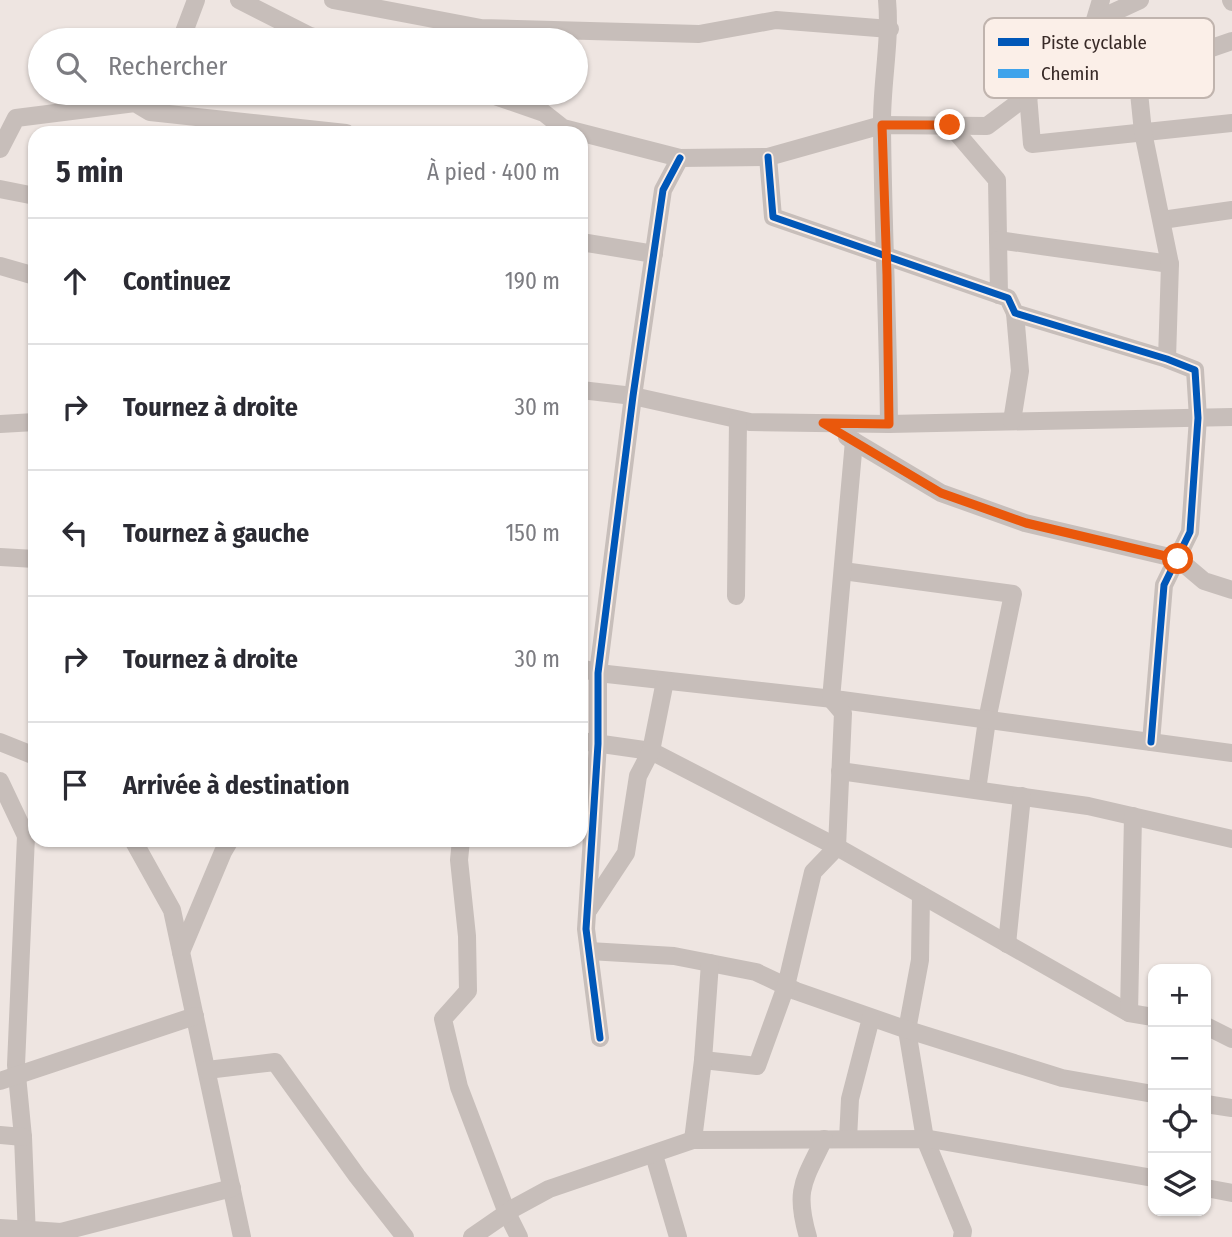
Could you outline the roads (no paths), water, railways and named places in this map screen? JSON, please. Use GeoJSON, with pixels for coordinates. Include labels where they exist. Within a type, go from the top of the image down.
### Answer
{"type":"FeatureCollection","features":[{"type":"Feature","properties":{"kind":"street"},"geometry":{"type":"LineString","coordinates":[[186,28],[196,0]]}},
{"type":"Feature","properties":{"kind":"street"},"geometry":{"type":"LineString","coordinates":[[239,0],[294,28]]}},
{"type":"Feature","properties":{"kind":"street"},"geometry":{"type":"LineString","coordinates":[[333,0],[481,28]]}},
{"type":"Feature","properties":{"kind":"street"},"geometry":{"type":"LineString","coordinates":[[887,0],[890,29],[882,125],[889,424]]}},
{"type":"Feature","properties":{"kind":"street"},"geometry":{"type":"LineString","coordinates":[[1095,18],[1101,0]]}},
{"type":"Feature","properties":{"kind":"street"},"geometry":{"type":"LineString","coordinates":[[1108,18],[1112,13],[1140,0]]}},
{"type":"Feature","properties":{"kind":"street"},"geometry":{"type":"LineString","coordinates":[[588,31],[699,34],[776,20],[890,29]]}},
{"type":"Feature","properties":{"kind":"street"},"geometry":{"type":"LineString","coordinates":[[1214,47],[1232,41]]}},
{"type":"Feature","properties":{"kind":"street"},"geometry":{"type":"LineString","coordinates":[[588,134],[680,158],[768,157],[882,125],[987,126],[1024,98]]}},
{"type":"Feature","properties":{"kind":"street"},"geometry":{"type":"LineString","coordinates":[[1028,98],[1032,144],[1232,123]]}},
{"type":"Feature","properties":{"kind":"street"},"geometry":{"type":"LineString","coordinates":[[1140,98],[1143,132],[1170,264],[1167,359]]}},
{"type":"Feature","properties":{"kind":"street"},"geometry":{"type":"LineString","coordinates":[[0,149],[16,118],[95,105]]}},
{"type":"Feature","properties":{"kind":"street"},"geometry":{"type":"LineString","coordinates":[[144,105],[150,111],[284,126]]}},
{"type":"Feature","properties":{"kind":"street"},"geometry":{"type":"LineString","coordinates":[[521,105],[544,113],[560,126]]}},
{"type":"Feature","properties":{"kind":"street"},"geometry":{"type":"LineString","coordinates":[[543,126],[544,113]]}},
{"type":"Feature","properties":{"kind":"street"},"geometry":{"type":"LineString","coordinates":[[950,125],[997,180],[999,295]]}},
{"type":"Feature","properties":{"kind":"street"},"geometry":{"type":"LineString","coordinates":[[768,157],[773,217],[1008,298],[1014,313],[1020,371],[1012,421]]}},
{"type":"Feature","properties":{"kind":"street"},"geometry":{"type":"LineString","coordinates":[[600,1038],[586,929],[589,671],[663,190],[680,158]]}},
{"type":"Feature","properties":{"kind":"street"},"geometry":{"type":"LineString","coordinates":[[0,189],[28,195]]}},
{"type":"Feature","properties":{"kind":"street"},"geometry":{"type":"LineString","coordinates":[[1162,220],[1232,210]]}},
{"type":"Feature","properties":{"kind":"street"},"geometry":{"type":"LineString","coordinates":[[998,240],[1170,264]]}},
{"type":"Feature","properties":{"kind":"street"},"geometry":{"type":"LineString","coordinates":[[588,243],[654,254]]}},
{"type":"Feature","properties":{"kind":"street"},"geometry":{"type":"LineString","coordinates":[[0,266],[28,274]]}},
{"type":"Feature","properties":{"kind":"street"},"geometry":{"type":"LineString","coordinates":[[1014,313],[1195,370],[1198,418],[1191,531],[1164,585],[1151,742]]}},
{"type":"Feature","properties":{"kind":"street"},"geometry":{"type":"LineString","coordinates":[[588,391],[633,396],[750,422],[889,424],[1232,417]]}},
{"type":"Feature","properties":{"kind":"street"},"geometry":{"type":"LineString","coordinates":[[736,596],[738,420]]}},
{"type":"Feature","properties":{"kind":"street"},"geometry":{"type":"LineString","coordinates":[[0,424],[28,422]]}},
{"type":"Feature","properties":{"kind":"street"},"geometry":{"type":"LineString","coordinates":[[823,423],[941,493],[1026,523],[1178,559],[1204,582],[1232,590]]}},
{"type":"Feature","properties":{"kind":"street"},"geometry":{"type":"LineString","coordinates":[[703,1060],[757,1066],[786,986],[813,872],[837,847],[843,713],[831,699],[854,441]]}},
{"type":"Feature","properties":{"kind":"street"},"geometry":{"type":"LineString","coordinates":[[0,557],[28,559]]}},
{"type":"Feature","properties":{"kind":"street"},"geometry":{"type":"LineString","coordinates":[[843,571],[1013,594],[987,720],[977,790]]}},
{"type":"Feature","properties":{"kind":"street"},"geometry":{"type":"LineString","coordinates":[[589,671],[831,699],[1232,753]]}},
{"type":"Feature","properties":{"kind":"street"},"geometry":{"type":"LineString","coordinates":[[587,911],[626,853],[638,776],[651,751],[665,681]]}},
{"type":"Feature","properties":{"kind":"street"},"geometry":{"type":"LineString","coordinates":[[0,742],[28,753]]}},
{"type":"Feature","properties":{"kind":"street"},"geometry":{"type":"LineString","coordinates":[[590,742],[651,751],[837,847],[1129,1013],[1148,1016]]}},
{"type":"Feature","properties":{"kind":"street"},"geometry":{"type":"LineString","coordinates":[[840,771],[1088,806],[1232,839]]}},
{"type":"Feature","properties":{"kind":"street"},"geometry":{"type":"LineString","coordinates":[[0,781],[26,836],[9,1079],[23,1137],[27,1234]]}},
{"type":"Feature","properties":{"kind":"street"},"geometry":{"type":"LineString","coordinates":[[1007,944],[1022,796]]}},
{"type":"Feature","properties":{"kind":"street"},"geometry":{"type":"LineString","coordinates":[[1129,1013],[1133,816]]}},
{"type":"Feature","properties":{"kind":"street"},"geometry":{"type":"LineString","coordinates":[[137,847],[172,910],[242,1237]]}},
{"type":"Feature","properties":{"kind":"street"},"geometry":{"type":"LineString","coordinates":[[181,953],[226,847]]}},
{"type":"Feature","properties":{"kind":"street"},"geometry":{"type":"LineString","coordinates":[[460,847],[468,990],[443,1019],[458,1087],[519,1237]]}},
{"type":"Feature","properties":{"kind":"street"},"geometry":{"type":"LineString","coordinates":[[921,895],[920,960],[907,1030],[925,1139],[962,1231],[962,1237]]}},
{"type":"Feature","properties":{"kind":"street"},"geometry":{"type":"LineString","coordinates":[[589,951],[674,956],[756,972],[871,1018],[1062,1078],[1148,1093]]}},
{"type":"Feature","properties":{"kind":"street"},"geometry":{"type":"LineString","coordinates":[[693,1140],[703,1060],[710,963]]}},
{"type":"Feature","properties":{"kind":"street"},"geometry":{"type":"LineString","coordinates":[[9,1079],[195,1016]]}},
{"type":"Feature","properties":{"kind":"street"},"geometry":{"type":"LineString","coordinates":[[848,1139],[850,1100],[871,1018]]}},
{"type":"Feature","properties":{"kind":"street"},"geometry":{"type":"LineString","coordinates":[[1208,1027],[1232,1039]]}},
{"type":"Feature","properties":{"kind":"street"},"geometry":{"type":"LineString","coordinates":[[206,1070],[275,1062],[357,1176],[405,1237]]}},
{"type":"Feature","properties":{"kind":"street"},"geometry":{"type":"LineString","coordinates":[[1211,1105],[1232,1108]]}},
{"type":"Feature","properties":{"kind":"street"},"geometry":{"type":"LineString","coordinates":[[0,1135],[23,1137]]}},
{"type":"Feature","properties":{"kind":"street"},"geometry":{"type":"LineString","coordinates":[[808,1237],[802,1215],[800,1188],[824,1139]]}},
{"type":"Feature","properties":{"kind":"street"},"geometry":{"type":"LineString","coordinates":[[472,1237],[549,1189],[693,1140],[925,1139],[1148,1177]]}},
{"type":"Feature","properties":{"kind":"street"},"geometry":{"type":"LineString","coordinates":[[654,1154],[678,1237]]}},
{"type":"Feature","properties":{"kind":"street"},"geometry":{"type":"LineString","coordinates":[[0,1228],[27,1234],[61,1233],[232,1188]]}},
{"type":"Feature","properties":{"kind":"street"},"geometry":{"type":"LineString","coordinates":[[1211,1189],[1232,1193]]}}]}
